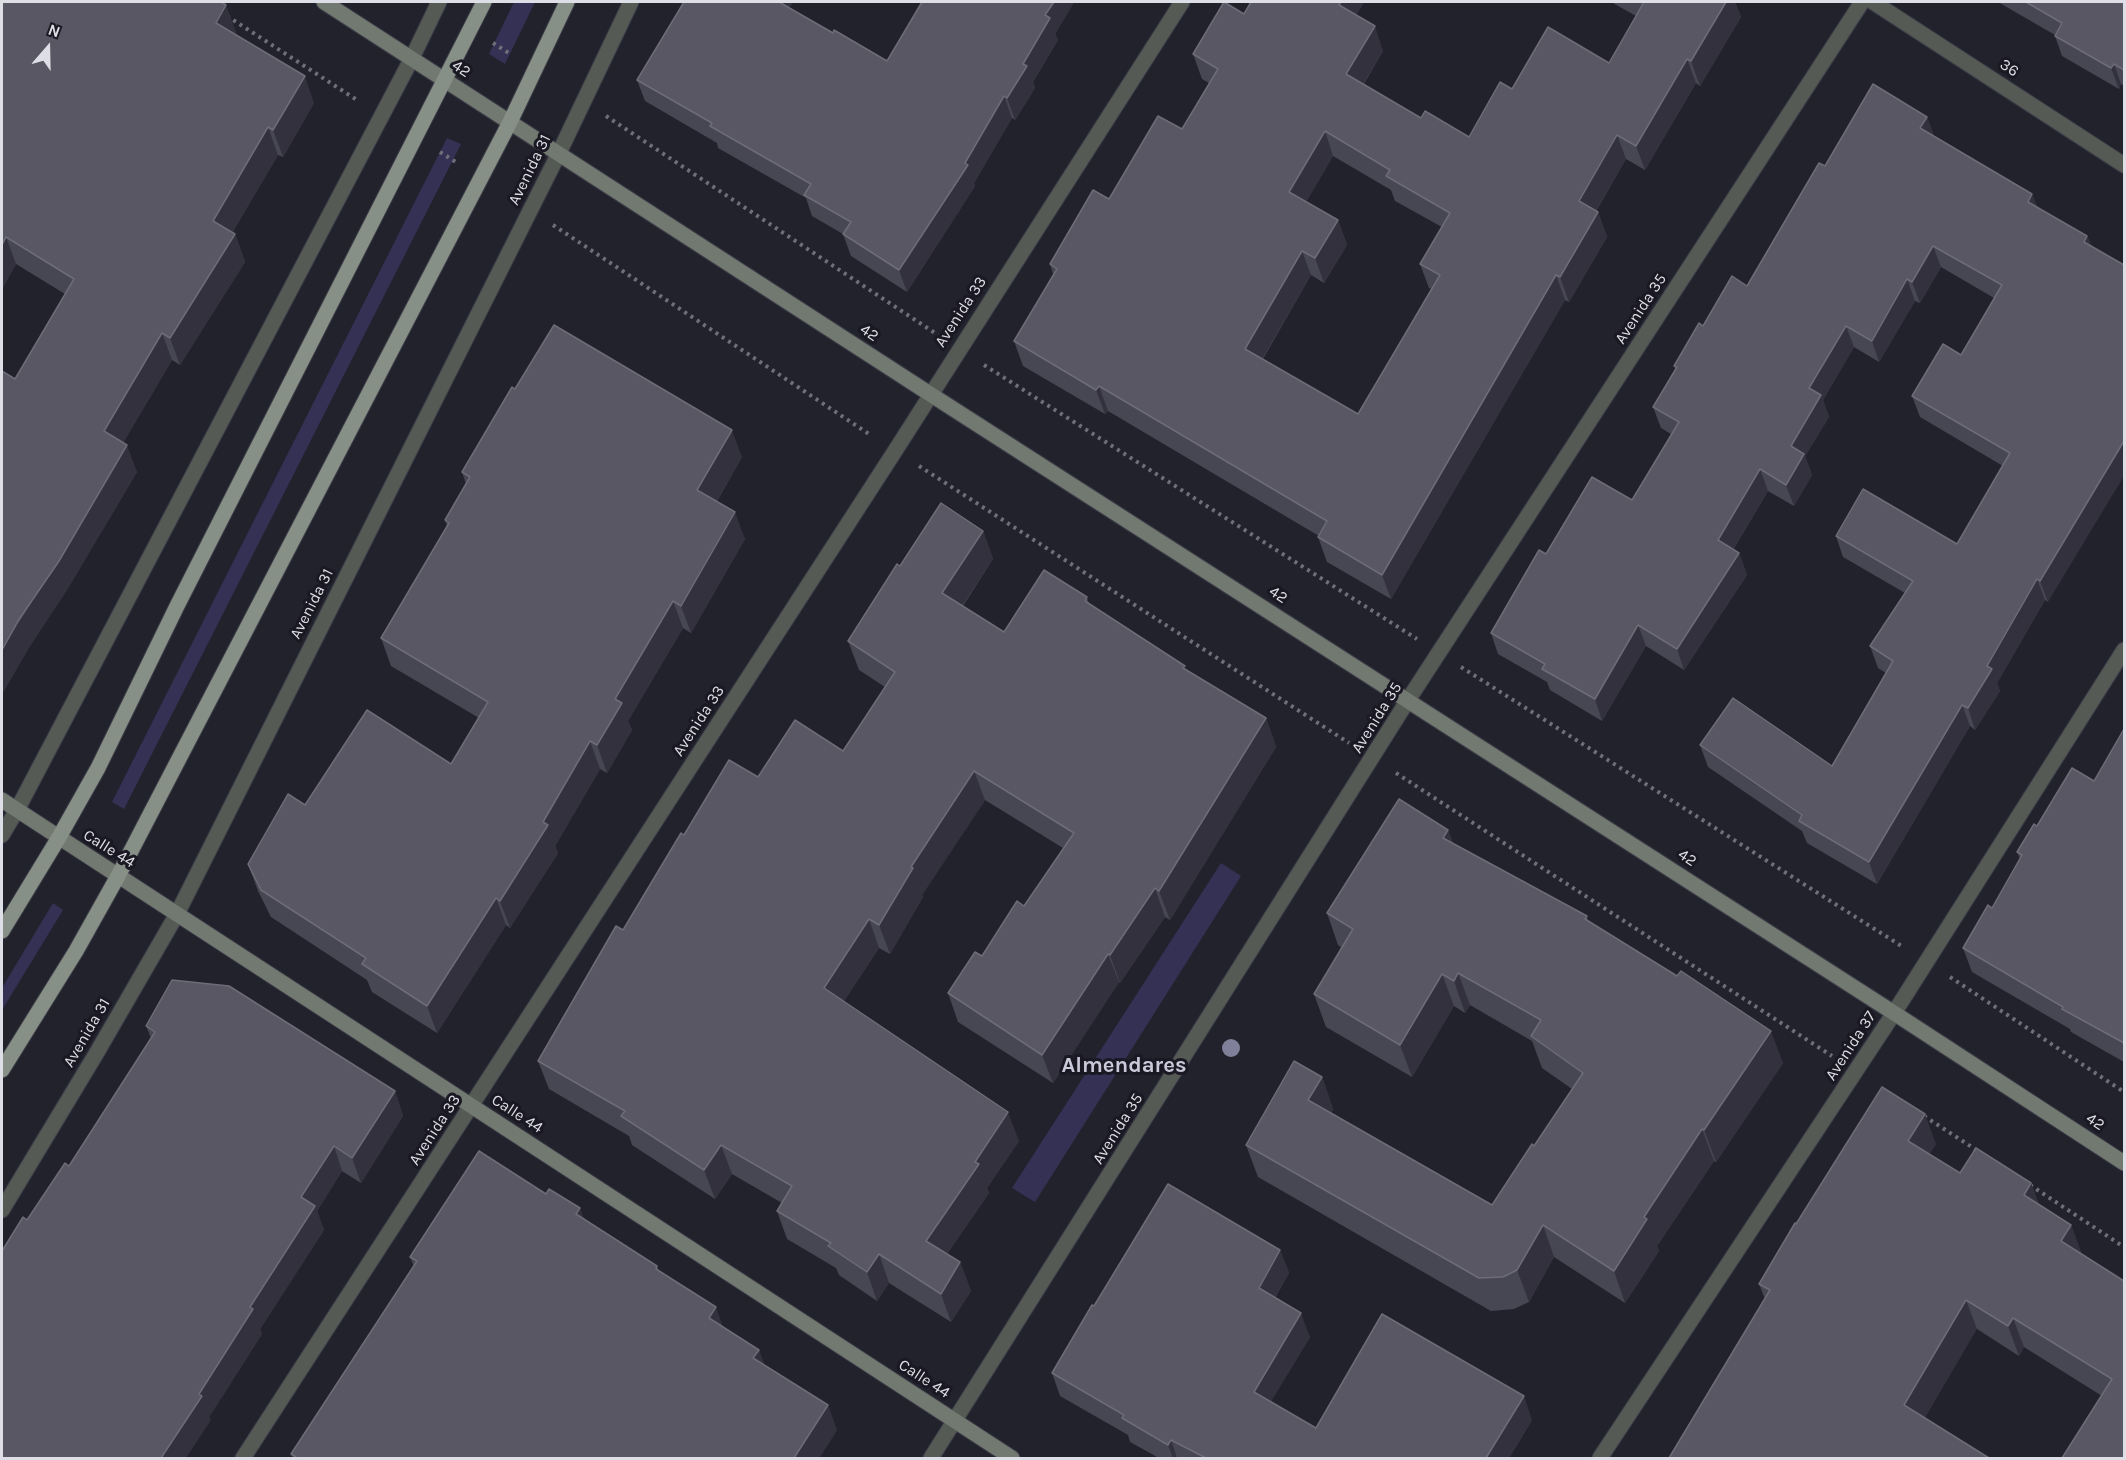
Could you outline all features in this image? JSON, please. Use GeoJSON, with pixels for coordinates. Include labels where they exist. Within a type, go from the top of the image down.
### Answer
{"type":"FeatureCollection","features":[{"type":"Feature","properties":{"kind":"main road","name":"42"},"geometry":{"type":"LineString","coordinates":[[324,2],[2124,1163]]}},
{"type":"Feature","properties":{"kind":"main road"},"geometry":{"type":"LineString","coordinates":[[2,931],[98,768],[177,606],[484,2]]}},
{"type":"Feature","properties":{"kind":"main road"},"geometry":{"type":"LineString","coordinates":[[2,1070],[76,951],[118,876],[510,122],[567,2]]}},
{"type":"Feature","properties":{"kind":"main road","name":"Calle 44"},"geometry":{"type":"LineString","coordinates":[[2,800],[58,839],[177,914],[1012,1458]]}},
{"type":"Feature","properties":{"kind":"street"},"geometry":{"type":"LineString","coordinates":[[2,835],[439,2]]}},
{"type":"Feature","properties":{"kind":"street","name":"Avenida 31"},"geometry":{"type":"LineString","coordinates":[[2,1210],[177,914],[530,210],[631,2]]}},
{"type":"Feature","properties":{"kind":"street","name":"Avenida 33"},"geometry":{"type":"LineString","coordinates":[[243,1458],[895,451],[1182,2]]}},
{"type":"Feature","properties":{"kind":"street","name":"Avenida 35"},"geometry":{"type":"LineString","coordinates":[[931,1458],[1408,700],[1862,2]]}},
{"type":"Feature","properties":{"kind":"street","name":"36"},"geometry":{"type":"LineString","coordinates":[[1873,2],[2124,165]]}},
{"type":"Feature","properties":{"kind":"street","name":"Avenida 37"},"geometry":{"type":"LineString","coordinates":[[1600,1458],[1894,1013],[2124,650]]}},
{"type":"Feature","properties":{"kind":"path"},"geometry":{"type":"LineString","coordinates":[[471,28],[534,69]]}},
{"type":"Feature","properties":{"kind":"path"},"geometry":{"type":"LineString","coordinates":[[584,101],[959,349],[1926,962],[2124,1092]]}},
{"type":"Feature","properties":{"kind":"path"},"geometry":{"type":"LineString","coordinates":[[530,210],[895,451],[1373,758],[1855,1072]]}},
{"type":"Feature","properties":{"kind":"path"},"geometry":{"type":"LineString","coordinates":[[1915,1110],[1985,1156]]}},
{"type":"Feature","properties":{"kind":"path"},"geometry":{"type":"LineString","coordinates":[[2025,1182],[2124,1246]]}},
{"type":"Feature","properties":{"kind":"shaded area"},"geometry":{"type":"Polygon","coordinates":[[[514,2],[535,2],[505,64],[489,54],[514,2]]]}},
{"type":"Feature","properties":{"kind":"shaded area"},"geometry":{"type":"Polygon","coordinates":[[[447,138],[461,144],[124,809],[112,802],[447,138]]]}},
{"type":"Feature","properties":{"kind":"shaded area"},"geometry":{"type":"Polygon","coordinates":[[[1221,863],[1241,876],[1035,1202],[1012,1188],[1221,863]]]}},
{"type":"Feature","properties":{"kind":"shaded area"},"geometry":{"type":"Polygon","coordinates":[[[53,903],[63,910],[2,1010],[2,988],[53,903]]]}},
{"type":"Feature","properties":{"kind":"building"},"geometry":{"type":"Polygon","coordinates":[[[2,2],[221,2],[226,5],[216,23],[305,76],[273,130],[268,127],[213,221],[235,234],[170,338],[162,333],[104,431],[127,445],[59,561],[18,621],[2,650],[2,371],[15,379],[74,279],[6,237],[2,245],[2,2]]]}},
{"type":"Feature","properties":{"kind":"building"},"geometry":{"type":"Polygon","coordinates":[[[684,2],[779,2],[887,61],[922,2],[1054,2],[1045,15],[1050,18],[1023,64],[1027,66],[1007,98],[1004,96],[965,163],[968,165],[899,270],[843,234],[851,222],[804,195],[811,184],[710,126],[712,123],[637,80],[684,2]]]}},
{"type":"Feature","properties":{"kind":"building"},"geometry":{"type":"Polygon","coordinates":[[[1224,2],[1244,14],[1251,2],[1341,2],[1339,5],[1375,26],[1346,74],[1421,118],[1425,111],[1469,137],[1500,82],[1512,89],[1548,27],[1609,63],[1644,2],[1726,2],[1691,61],[1687,59],[1636,146],[1617,135],[1579,201],[1598,212],[1560,277],[1556,275],[1382,575],[1318,537],[1327,521],[1099,386],[1096,390],[1014,341],[1057,269],[1050,264],[1093,190],[1109,199],[1158,116],[1182,129],[1218,69],[1193,54],[1224,2]],[[1325,131],[1289,192],[1338,220],[1315,258],[1302,251],[1245,349],[1358,414],[1440,275],[1420,264],[1450,213],[1386,176],[1390,170],[1325,131]]]}},
{"type":"Feature","properties":{"kind":"building"},"geometry":{"type":"Polygon","coordinates":[[[2026,2],[2124,2],[2124,70],[2114,64],[2111,68],[2055,36],[2062,23],[2026,2]]]}},
{"type":"Feature","properties":{"kind":"building"},"geometry":{"type":"Polygon","coordinates":[[[1873,84],[1927,117],[1920,128],[2032,194],[2028,202],[2087,236],[2084,242],[2124,265],[2124,441],[2040,581],[2037,579],[1987,666],[1992,669],[1968,708],[1962,705],[1869,862],[1799,821],[1802,815],[1700,745],[1733,698],[1832,766],[1893,661],[1870,646],[1913,581],[1836,536],[1863,489],[1957,544],[2010,453],[1912,396],[1943,344],[1961,355],[2002,285],[1933,246],[1912,282],[1907,279],[1872,341],[1846,326],[1809,388],[1821,395],[1791,446],[1804,454],[1786,485],[1760,469],[1718,540],[1739,553],[1677,649],[1638,625],[1595,699],[1542,669],[1545,664],[1491,633],[1539,550],[1546,554],[1592,477],[1632,500],[1679,422],[1653,407],[1677,367],[1674,366],[1699,323],[1703,326],[1732,276],[1747,286],[1819,163],[1825,166],[1873,84]]]}},
{"type":"Feature","properties":{"kind":"building"},"geometry":{"type":"Polygon","coordinates":[[[554,325],[732,430],[697,490],[735,512],[681,606],[673,601],[615,699],[622,703],[597,745],[590,741],[543,822],[548,825],[500,901],[496,898],[427,1006],[362,964],[366,958],[261,890],[248,864],[288,794],[305,805],[367,710],[451,764],[488,702],[381,638],[449,523],[445,520],[470,477],[462,472],[512,387],[515,389],[554,325]]]}},
{"type":"Feature","properties":{"kind":"building"},"geometry":{"type":"Polygon","coordinates":[[[941,503],[983,531],[942,593],[1004,632],[1044,570],[1087,597],[1085,601],[1185,666],[1183,668],[1266,718],[1159,891],[1155,888],[1110,955],[1108,954],[1042,1055],[948,993],[975,952],[982,956],[1017,901],[1024,906],[1074,833],[974,771],[911,867],[913,868],[879,925],[869,919],[824,988],[1008,1112],[975,1162],[979,1164],[926,1241],[960,1262],[941,1294],[879,1254],[867,1272],[828,1246],[831,1243],[777,1211],[792,1186],[721,1145],[704,1170],[621,1116],[625,1111],[538,1061],[616,926],[623,930],[681,833],[684,835],[729,760],[758,777],[795,720],[843,751],[895,672],[848,641],[897,564],[900,566],[941,503]]]}},
{"type":"Feature","properties":{"kind":"building"},"geometry":{"type":"Polygon","coordinates":[[[2124,729],[2124,1043],[2062,1009],[2063,1007],[1963,948],[1988,905],[1992,908],[2022,855],[2017,852],[2034,824],[2037,826],[2072,768],[2094,781],[2124,729]]]}},
{"type":"Feature","properties":{"kind":"building"},"geometry":{"type":"Polygon","coordinates":[[[1399,799],[1448,830],[1443,838],[1587,916],[1585,919],[1677,976],[1681,971],[1771,1031],[1644,1217],[1647,1219],[1614,1271],[1543,1225],[1517,1270],[1503,1277],[1479,1278],[1246,1145],[1294,1061],[1322,1077],[1308,1100],[1492,1205],[1583,1073],[1531,1036],[1541,1020],[1458,973],[1454,981],[1442,974],[1400,1045],[1314,994],[1353,929],[1327,913],[1399,799]]]}},
{"type":"Feature","properties":{"kind":"building"},"geometry":{"type":"Polygon","coordinates":[[[172,980],[229,986],[395,1091],[352,1158],[334,1146],[301,1197],[315,1206],[250,1307],[253,1309],[199,1394],[202,1396],[161,1458],[2,1458],[2,1251],[23,1217],[27,1220],[65,1163],[69,1166],[155,1032],[146,1026],[172,980]]]}},
{"type":"Feature","properties":{"kind":"building"},"geometry":{"type":"Polygon","coordinates":[[[1882,1087],[1925,1114],[1908,1141],[1960,1173],[1976,1148],[2031,1183],[2024,1195],[2071,1225],[2061,1241],[2124,1281],[2124,1458],[2062,1458],[2112,1379],[2013,1318],[2008,1326],[1966,1300],[1904,1405],[1989,1458],[1669,1458],[1770,1290],[1759,1284],[1882,1087]]]}},
{"type":"Feature","properties":{"kind":"building"},"geometry":{"type":"Polygon","coordinates":[[[479,1151],[546,1194],[549,1189],[580,1208],[576,1214],[716,1307],[709,1318],[759,1350],[753,1358],[828,1405],[794,1458],[295,1458],[291,1454],[417,1261],[410,1257],[479,1151]]]}},
{"type":"Feature","properties":{"kind":"building"},"geometry":{"type":"Polygon","coordinates":[[[1168,1184],[1280,1250],[1259,1288],[1301,1313],[1254,1392],[1316,1428],[1382,1314],[1524,1396],[1486,1458],[1206,1458],[1171,1440],[1168,1445],[1122,1418],[1124,1415],[1052,1373],[1168,1184]]]}},
{"type":"Feature","properties":{"kind":"district","name":"Almendares"},"geometry":{"type":"Point","coordinates":[1124,1066]}}]}
